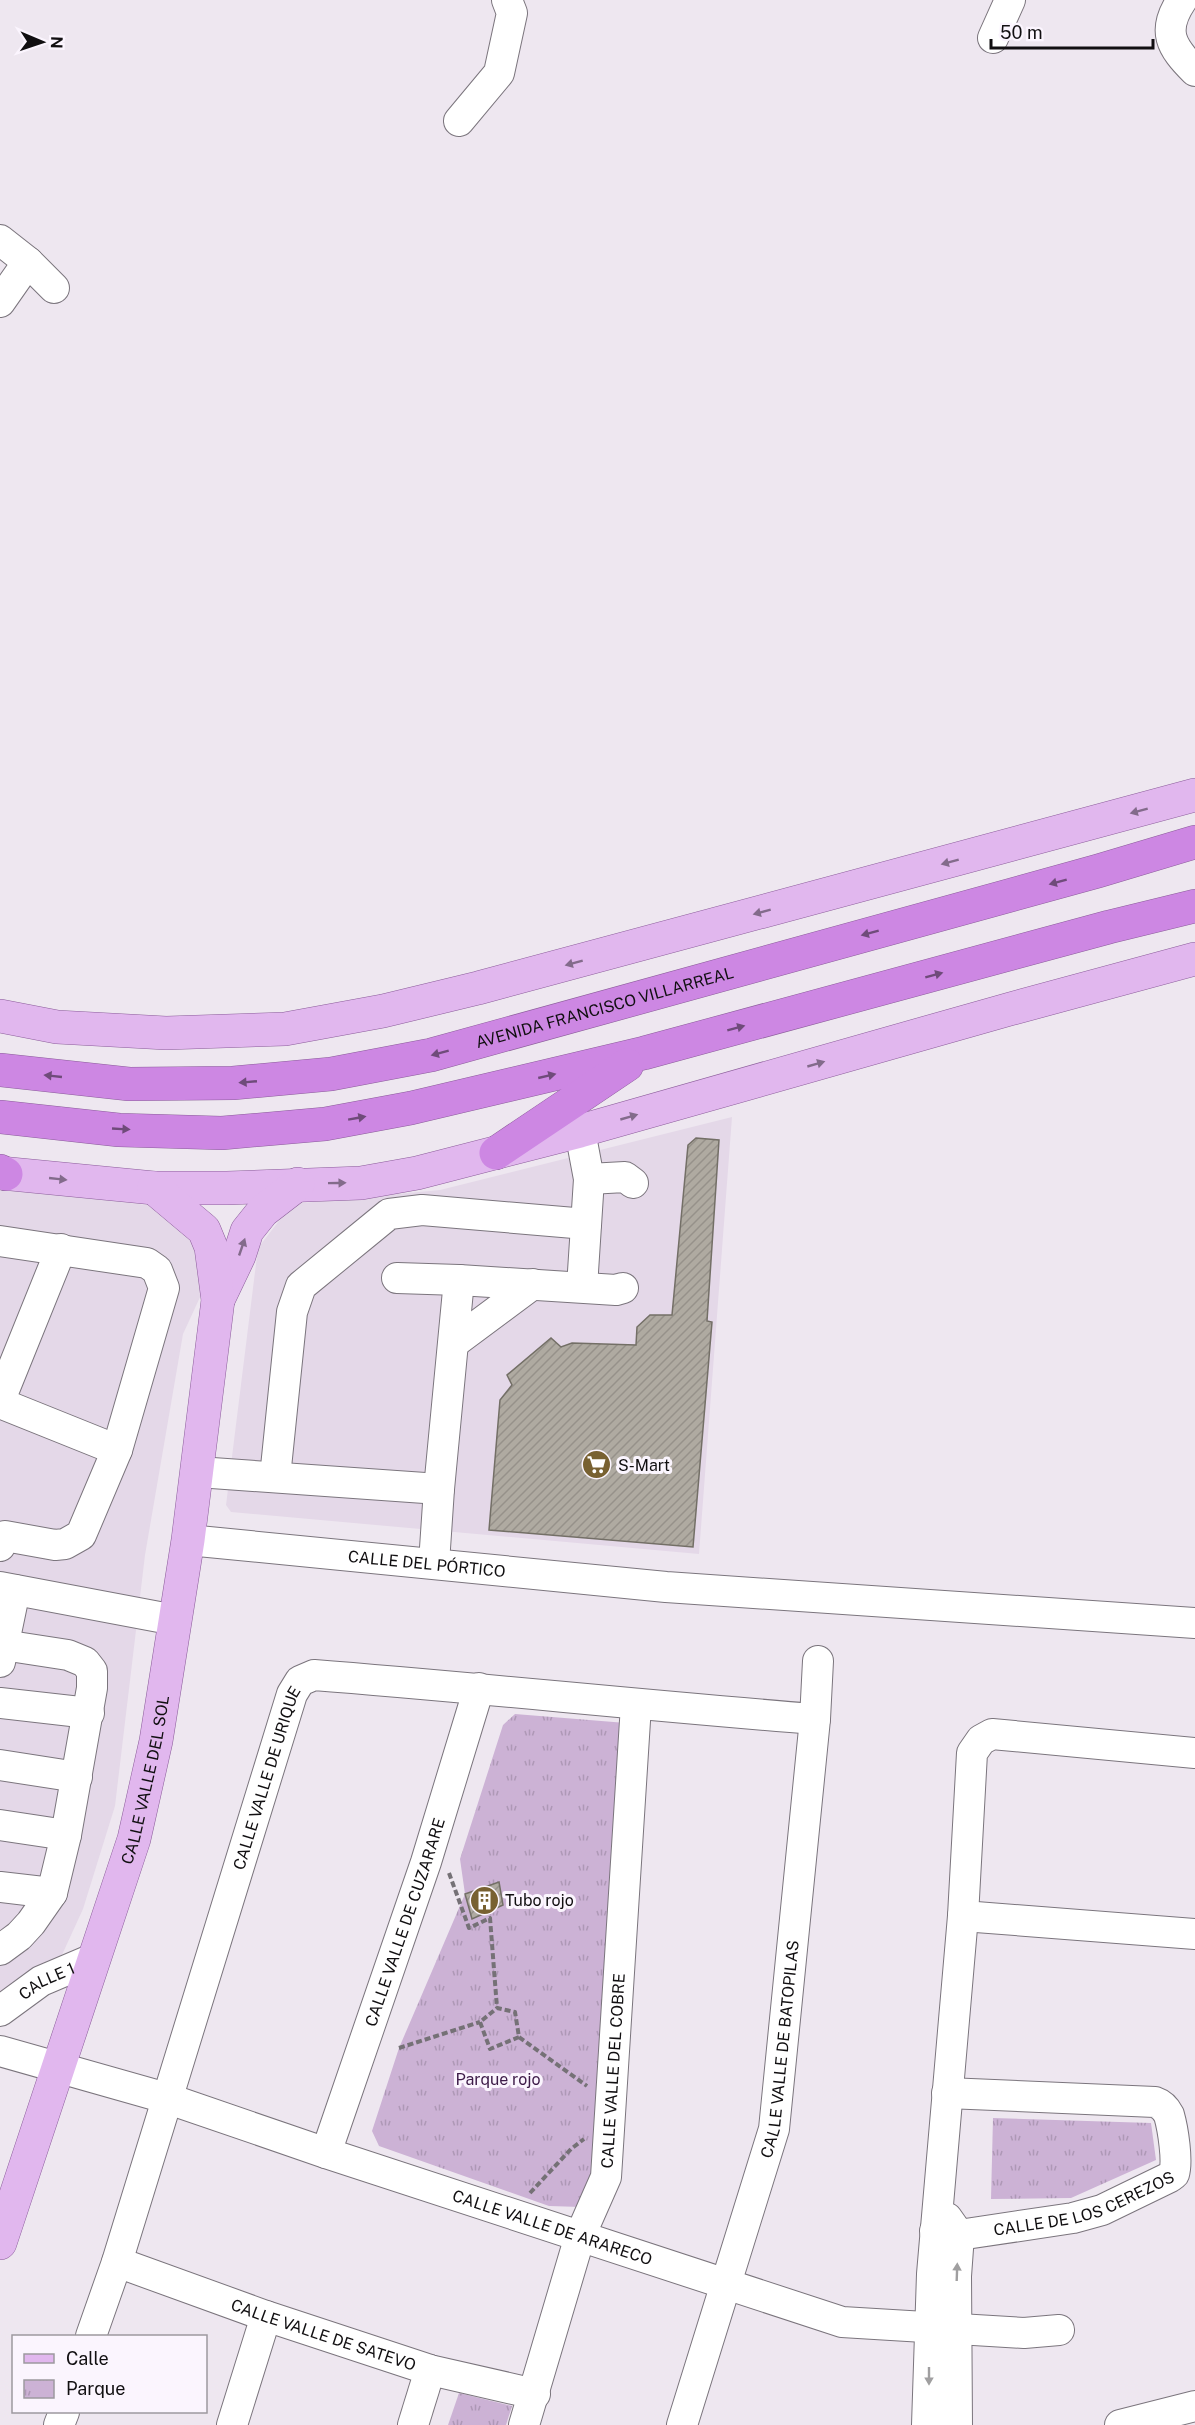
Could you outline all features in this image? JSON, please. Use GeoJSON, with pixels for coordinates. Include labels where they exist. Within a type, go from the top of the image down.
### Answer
{"type":"FeatureCollection","features":[{"type":"Feature","properties":{"kind":"highway"},"geometry":{"type":"LineString","coordinates":[[1098,871],[1195,826]]}},
{"type":"Feature","properties":{"kind":"highway","name":"AVENIDA FRANCISCO VILLARREAL"},"geometry":{"type":"LineString","coordinates":[[0,1070],[129,1084],[233,1083],[331,1074],[443,1052],[1098,871],[1195,842]]}},
{"type":"Feature","properties":{"kind":"highway"},"geometry":{"type":"LineString","coordinates":[[0,1117],[119,1130],[222,1133],[325,1124],[411,1108],[644,1053],[1109,927],[1195,906]]}},
{"type":"Feature","properties":{"kind":"highway"},"geometry":{"type":"LineString","coordinates":[[1109,927],[1195,914]]}},
{"type":"Feature","properties":{"kind":"highway"},"geometry":{"type":"LineString","coordinates":[[496,1153],[644,1053]]}},
{"type":"Feature","properties":{"kind":"main road"},"geometry":{"type":"LineString","coordinates":[[0,1016],[57,1027],[166,1032],[296,1027],[383,1011],[478,988],[1195,795]]}},
{"type":"Feature","properties":{"kind":"main road"},"geometry":{"type":"LineString","coordinates":[[2,1173],[154,1188],[227,1188],[361,1183],[417,1173],[580,1131],[1195,959]]}},
{"type":"Feature","properties":{"kind":"main road","name":"CALLE VALLE DEL SOL"},"geometry":{"type":"LineString","coordinates":[[218,1300],[248,1231],[263,1211],[298,1184]]}},
{"type":"Feature","properties":{"kind":"main road","name":"CALLE VALLE DEL SOL"},"geometry":{"type":"LineString","coordinates":[[0,2243],[134,1839],[156,1741],[189,1540],[218,1300],[211,1247],[204,1230],[154,1188]]}},
{"type":"Feature","properties":{"kind":"street"},"geometry":{"type":"LineString","coordinates":[[459,121],[499,73],[512,13],[507,0]]}},
{"type":"Feature","properties":{"kind":"street"},"geometry":{"type":"LineString","coordinates":[[993,38],[1010,0]]}},
{"type":"Feature","properties":{"kind":"street"},"geometry":{"type":"LineString","coordinates":[[1182,0],[1172,19],[1171,38],[1173,47],[1195,71]]}},
{"type":"Feature","properties":{"kind":"street"},"geometry":{"type":"LineString","coordinates":[[0,302],[9,251],[54,288]]}},
{"type":"Feature","properties":{"kind":"street"},"geometry":{"type":"LineString","coordinates":[[580,1131],[589,1179],[582,1287]]}},
{"type":"Feature","properties":{"kind":"street"},"geometry":{"type":"LineString","coordinates":[[589,1179],[625,1177],[633,1183]]}},
{"type":"Feature","properties":{"kind":"street"},"geometry":{"type":"LineString","coordinates":[[275,1477],[292,1312],[296,1296],[301,1286],[335,1257],[389,1214],[401,1211],[422,1210],[586,1224]]}},
{"type":"Feature","properties":{"kind":"street"},"geometry":{"type":"LineString","coordinates":[[0,1241],[147,1263],[157,1270],[164,1288],[117,1450],[81,1535],[65,1544],[55,1545],[5,1536],[0,1546]]}},
{"type":"Feature","properties":{"kind":"street"},"geometry":{"type":"LineString","coordinates":[[61,1249],[0,1402],[117,1450]]}},
{"type":"Feature","properties":{"kind":"street"},"geometry":{"type":"LineString","coordinates":[[397,1278],[616,1290],[623,1288]]}},
{"type":"Feature","properties":{"kind":"street"},"geometry":{"type":"LineString","coordinates":[[434,1563],[459,1280]]}},
{"type":"Feature","properties":{"kind":"street"},"geometry":{"type":"LineString","coordinates":[[455,1342],[533,1284]]}},
{"type":"Feature","properties":{"kind":"street"},"geometry":{"type":"LineString","coordinates":[[198,1472],[439,1489]]}},
{"type":"Feature","properties":{"kind":"street","name":"CALLE DEL PÓRTICO"},"geometry":{"type":"LineString","coordinates":[[189,1540],[666,1587],[1195,1623]]}},
{"type":"Feature","properties":{"kind":"street"},"geometry":{"type":"LineString","coordinates":[[0,1950],[19,1936],[31,1923],[52,1893],[66,1835],[92,1688],[92,1671],[85,1662],[68,1655],[2,1653],[8,1588],[175,1620]]}},
{"type":"Feature","properties":{"kind":"street","name":"CALLE VALLE DE BATOPILAS"},"geometry":{"type":"LineString","coordinates":[[682,2425],[774,2130],[815,1719],[818,1661]]}},
{"type":"Feature","properties":{"kind":"street","name":"CALLE VALLE DE URIQUE"},"geometry":{"type":"LineString","coordinates":[[92,2335],[117,2262],[166,2098],[296,1686],[306,1677],[479,1688],[636,1705],[815,1719]]}},
{"type":"Feature","properties":{"kind":"street","name":"CALLE VALLE DE CUZARARE"},"geometry":{"type":"LineString","coordinates":[[326,2153],[436,1832],[479,1688]]}},
{"type":"Feature","properties":{"kind":"street"},"geometry":{"type":"LineString","coordinates":[[0,1703],[89,1713]]}},
{"type":"Feature","properties":{"kind":"street","name":"CALLE VALLE DEL COBRE"},"geometry":{"type":"LineString","coordinates":[[524,2425],[580,2236],[606,2177],[636,1705]]}},
{"type":"Feature","properties":{"kind":"street"},"geometry":{"type":"LineString","coordinates":[[927,2425],[943,2328],[956,2276],[944,2224],[947,2093],[963,1916],[972,1754],[977,1743],[992,1734],[1195,1753]]}},
{"type":"Feature","properties":{"kind":"street"},"geometry":{"type":"LineString","coordinates":[[0,1765],[77,1777]]}},
{"type":"Feature","properties":{"kind":"street"},"geometry":{"type":"LineString","coordinates":[[0,1825],[66,1835]]}},
{"type":"Feature","properties":{"kind":"street"},"geometry":{"type":"LineString","coordinates":[[0,1887],[52,1893]]}},
{"type":"Feature","properties":{"kind":"street"},"geometry":{"type":"LineString","coordinates":[[963,1916],[1195,1934]]}},
{"type":"Feature","properties":{"kind":"street","name":"CALLE 1"},"geometry":{"type":"LineString","coordinates":[[0,2011],[41,1981],[95,1958]]}},
{"type":"Feature","properties":{"kind":"street"},"geometry":{"type":"LineString","coordinates":[[0,2051],[57,2066]]}},
{"type":"Feature","properties":{"kind":"street","name":"CALLE VALLE DE ARARECO"},"geometry":{"type":"LineString","coordinates":[[57,2066],[166,2098],[326,2153],[842,2322],[1024,2333],[1059,2330]]}},
{"type":"Feature","properties":{"kind":"street","name":"CALLE DE LOS CEREZOS"},"geometry":{"type":"LineString","coordinates":[[944,2224],[1073,2218],[1102,2210],[1174,2175],[1176,2164],[1169,2116],[1166,2109],[1155,2102],[947,2093]]}},
{"type":"Feature","properties":{"kind":"street","name":"CALLE VALLE DE SATEVO"},"geometry":{"type":"LineString","coordinates":[[117,2262],[266,2316],[430,2370],[535,2394]]}},
{"type":"Feature","properties":{"kind":"street"},"geometry":{"type":"LineString","coordinates":[[232,2425],[266,2316]]}},
{"type":"Feature","properties":{"kind":"street"},"geometry":{"type":"LineString","coordinates":[[943,2328],[957,2425]]}},
{"type":"Feature","properties":{"kind":"street"},"geometry":{"type":"LineString","coordinates":[[413,2425],[430,2370]]}},
{"type":"Feature","properties":{"kind":"street"},"geometry":{"type":"LineString","coordinates":[[1120,2425],[1195,2406]]}},
{"type":"Feature","properties":{"kind":"path"},"geometry":{"type":"LineString","coordinates":[[436,1832],[469,1928],[490,1918],[497,2008]]}},
{"type":"Feature","properties":{"kind":"path"},"geometry":{"type":"LineString","coordinates":[[399,2048],[480,2022],[497,2008]]}},
{"type":"Feature","properties":{"kind":"path"},"geometry":{"type":"LineString","coordinates":[[497,2008],[515,2012],[519,2037],[588,2086]]}},
{"type":"Feature","properties":{"kind":"path"},"geometry":{"type":"LineString","coordinates":[[480,2022],[490,2049],[519,2037]]}},
{"type":"Feature","properties":{"kind":"path"},"geometry":{"type":"LineString","coordinates":[[526,2198],[571,2149],[587,2137]]}},
{"type":"Feature","properties":{"kind":"shaded area"},"geometry":{"type":"Polygon","coordinates":[[[732,1117],[699,1554],[231,1512],[226,1505],[258,1248],[292,1204],[440,1190],[732,1117]]]}},
{"type":"Feature","properties":{"kind":"shaded area"},"geometry":{"type":"Polygon","coordinates":[[[0,1188],[155,1206],[194,1238],[201,1295],[183,1334],[145,1555],[115,1806],[83,1909],[61,1957],[0,1998],[0,1188]]]}},
{"type":"Feature","properties":{"kind":"green space","name":"Parque rojo"},"geometry":{"type":"Polygon","coordinates":[[[515,1714],[626,1723],[596,2163],[581,2207],[549,2206],[379,2146],[372,2131],[399,2048],[465,1894],[460,1859],[503,1725],[515,1714]]]}},
{"type":"Feature","properties":{"kind":"green space"},"geometry":{"type":"Polygon","coordinates":[[[993,2118],[1151,2123],[1156,2160],[1071,2198],[991,2199],[993,2118]]]}},
{"type":"Feature","properties":{"kind":"green space"},"geometry":{"type":"Polygon","coordinates":[[[459,2393],[512,2406],[506,2425],[448,2425],[459,2393]]]}},
{"type":"Feature","properties":{"kind":"building","name":"S-Mart"},"geometry":{"type":"Polygon","coordinates":[[[696,1138],[719,1140],[707,1321],[712,1322],[693,1547],[489,1530],[500,1400],[512,1385],[507,1375],[551,1338],[561,1347],[572,1343],[636,1345],[637,1327],[650,1315],[672,1315],[688,1145],[696,1138]]]}},
{"type":"Feature","properties":{"kind":"building","name":"Tubo rojo"},"geometry":{"type":"Polygon","coordinates":[[[499,1882],[503,1905],[472,1919],[465,1894],[499,1882]]]}},
{"type":"Feature","properties":{"kind":"place","name":"S-Mart"},"geometry":{"type":"Point","coordinates":[597,1465]}},
{"type":"Feature","properties":{"kind":"place","name":"Tubo rojo"},"geometry":{"type":"Point","coordinates":[484,1900]}}]}
